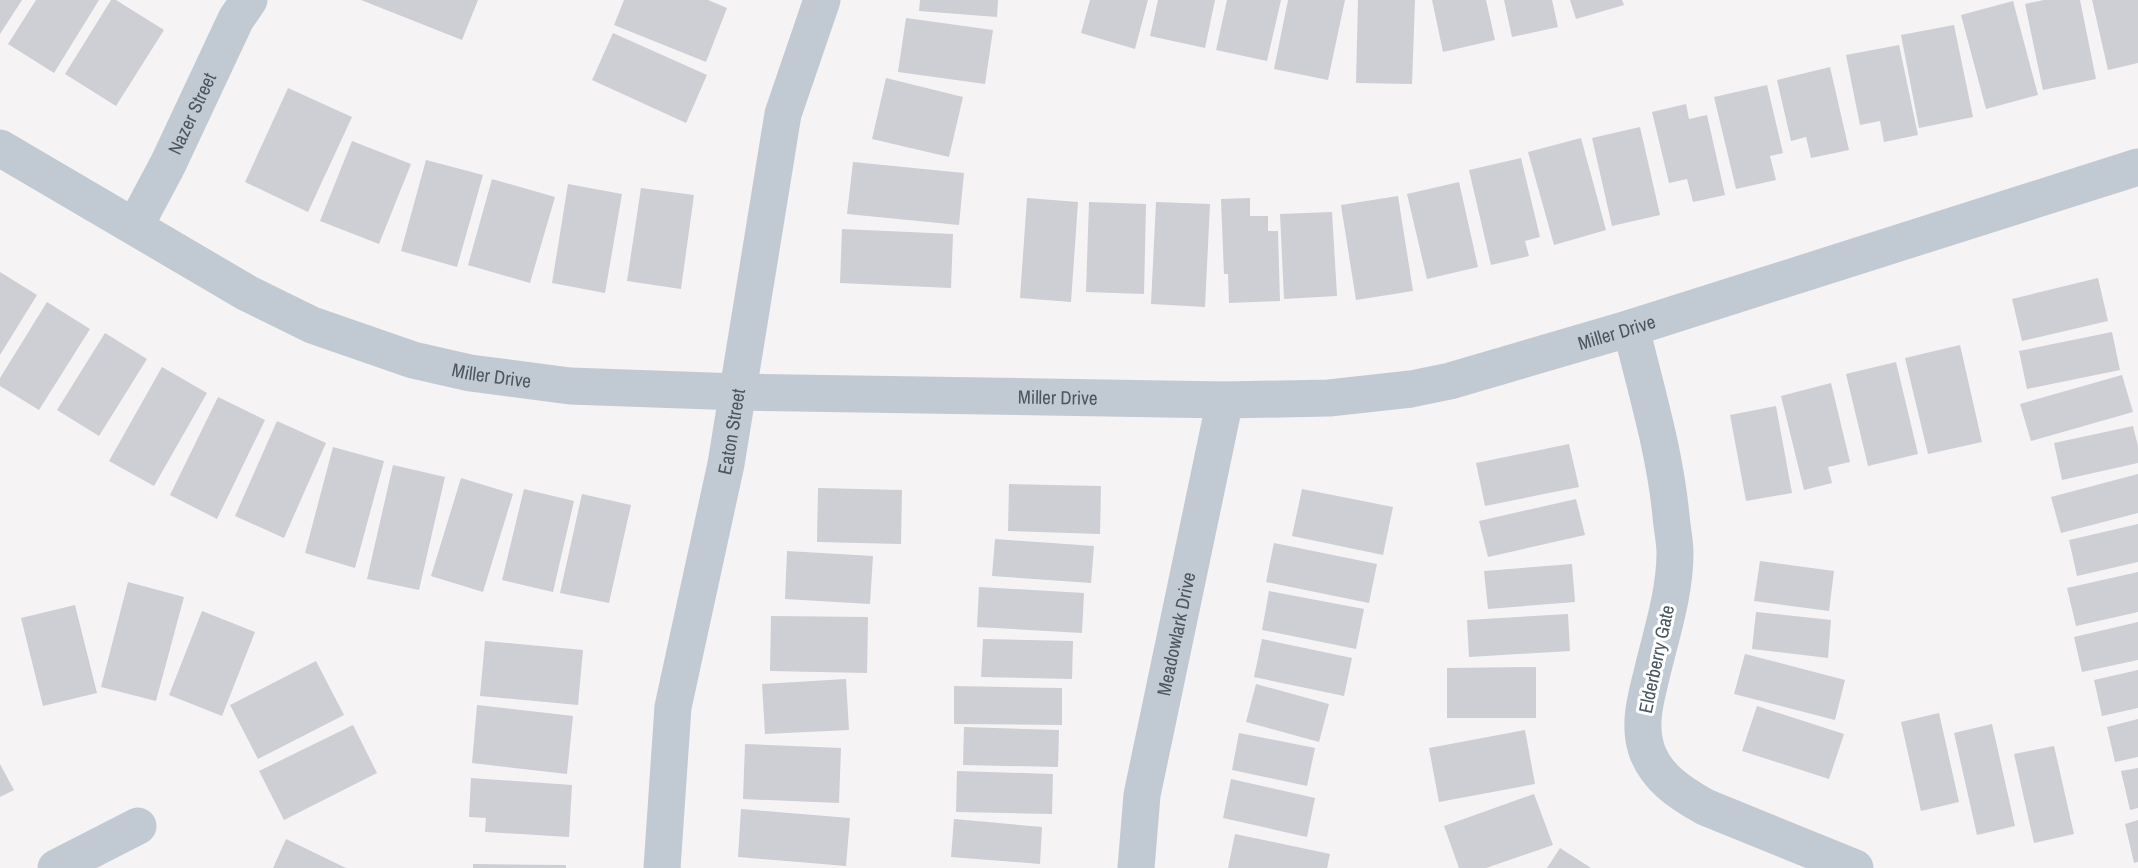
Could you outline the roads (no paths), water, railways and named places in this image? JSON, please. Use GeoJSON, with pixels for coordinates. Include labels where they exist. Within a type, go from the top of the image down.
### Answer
{"type":"FeatureCollection","features":[{"type":"Feature","properties":{"kind":"street","name":"Nazer Street"},"geometry":{"type":"LineString","coordinates":[[135,226],[169,164],[236,19],[249,0]]}},
{"type":"Feature","properties":{"kind":"street","name":"Eaton Street"},"geometry":{"type":"LineString","coordinates":[[662,868],[673,707],[739,392],[783,114],[822,0]]}},
{"type":"Feature","properties":{"kind":"street","name":"Miller Drive"},"geometry":{"type":"LineString","coordinates":[[0,148],[247,293],[312,325],[413,360],[470,373],[570,386],[739,392],[1225,400],[1329,398],[1411,389],[1493,370],[2138,167]]}},
{"type":"Feature","properties":{"kind":"street","name":"Elderberry Gate"},"geometry":{"type":"LineString","coordinates":[[1631,328],[1659,442],[1670,500],[1675,554],[1668,607],[1642,721],[1646,748],[1654,765],[1666,780],[1704,807],[1855,868]]}},
{"type":"Feature","properties":{"kind":"street","name":"Meadowlark Drive"},"geometry":{"type":"LineString","coordinates":[[1136,868],[1142,795],[1225,400]]}},
{"type":"Feature","properties":{"kind":"street"},"geometry":{"type":"LineString","coordinates":[[57,868],[138,826]]}}]}
